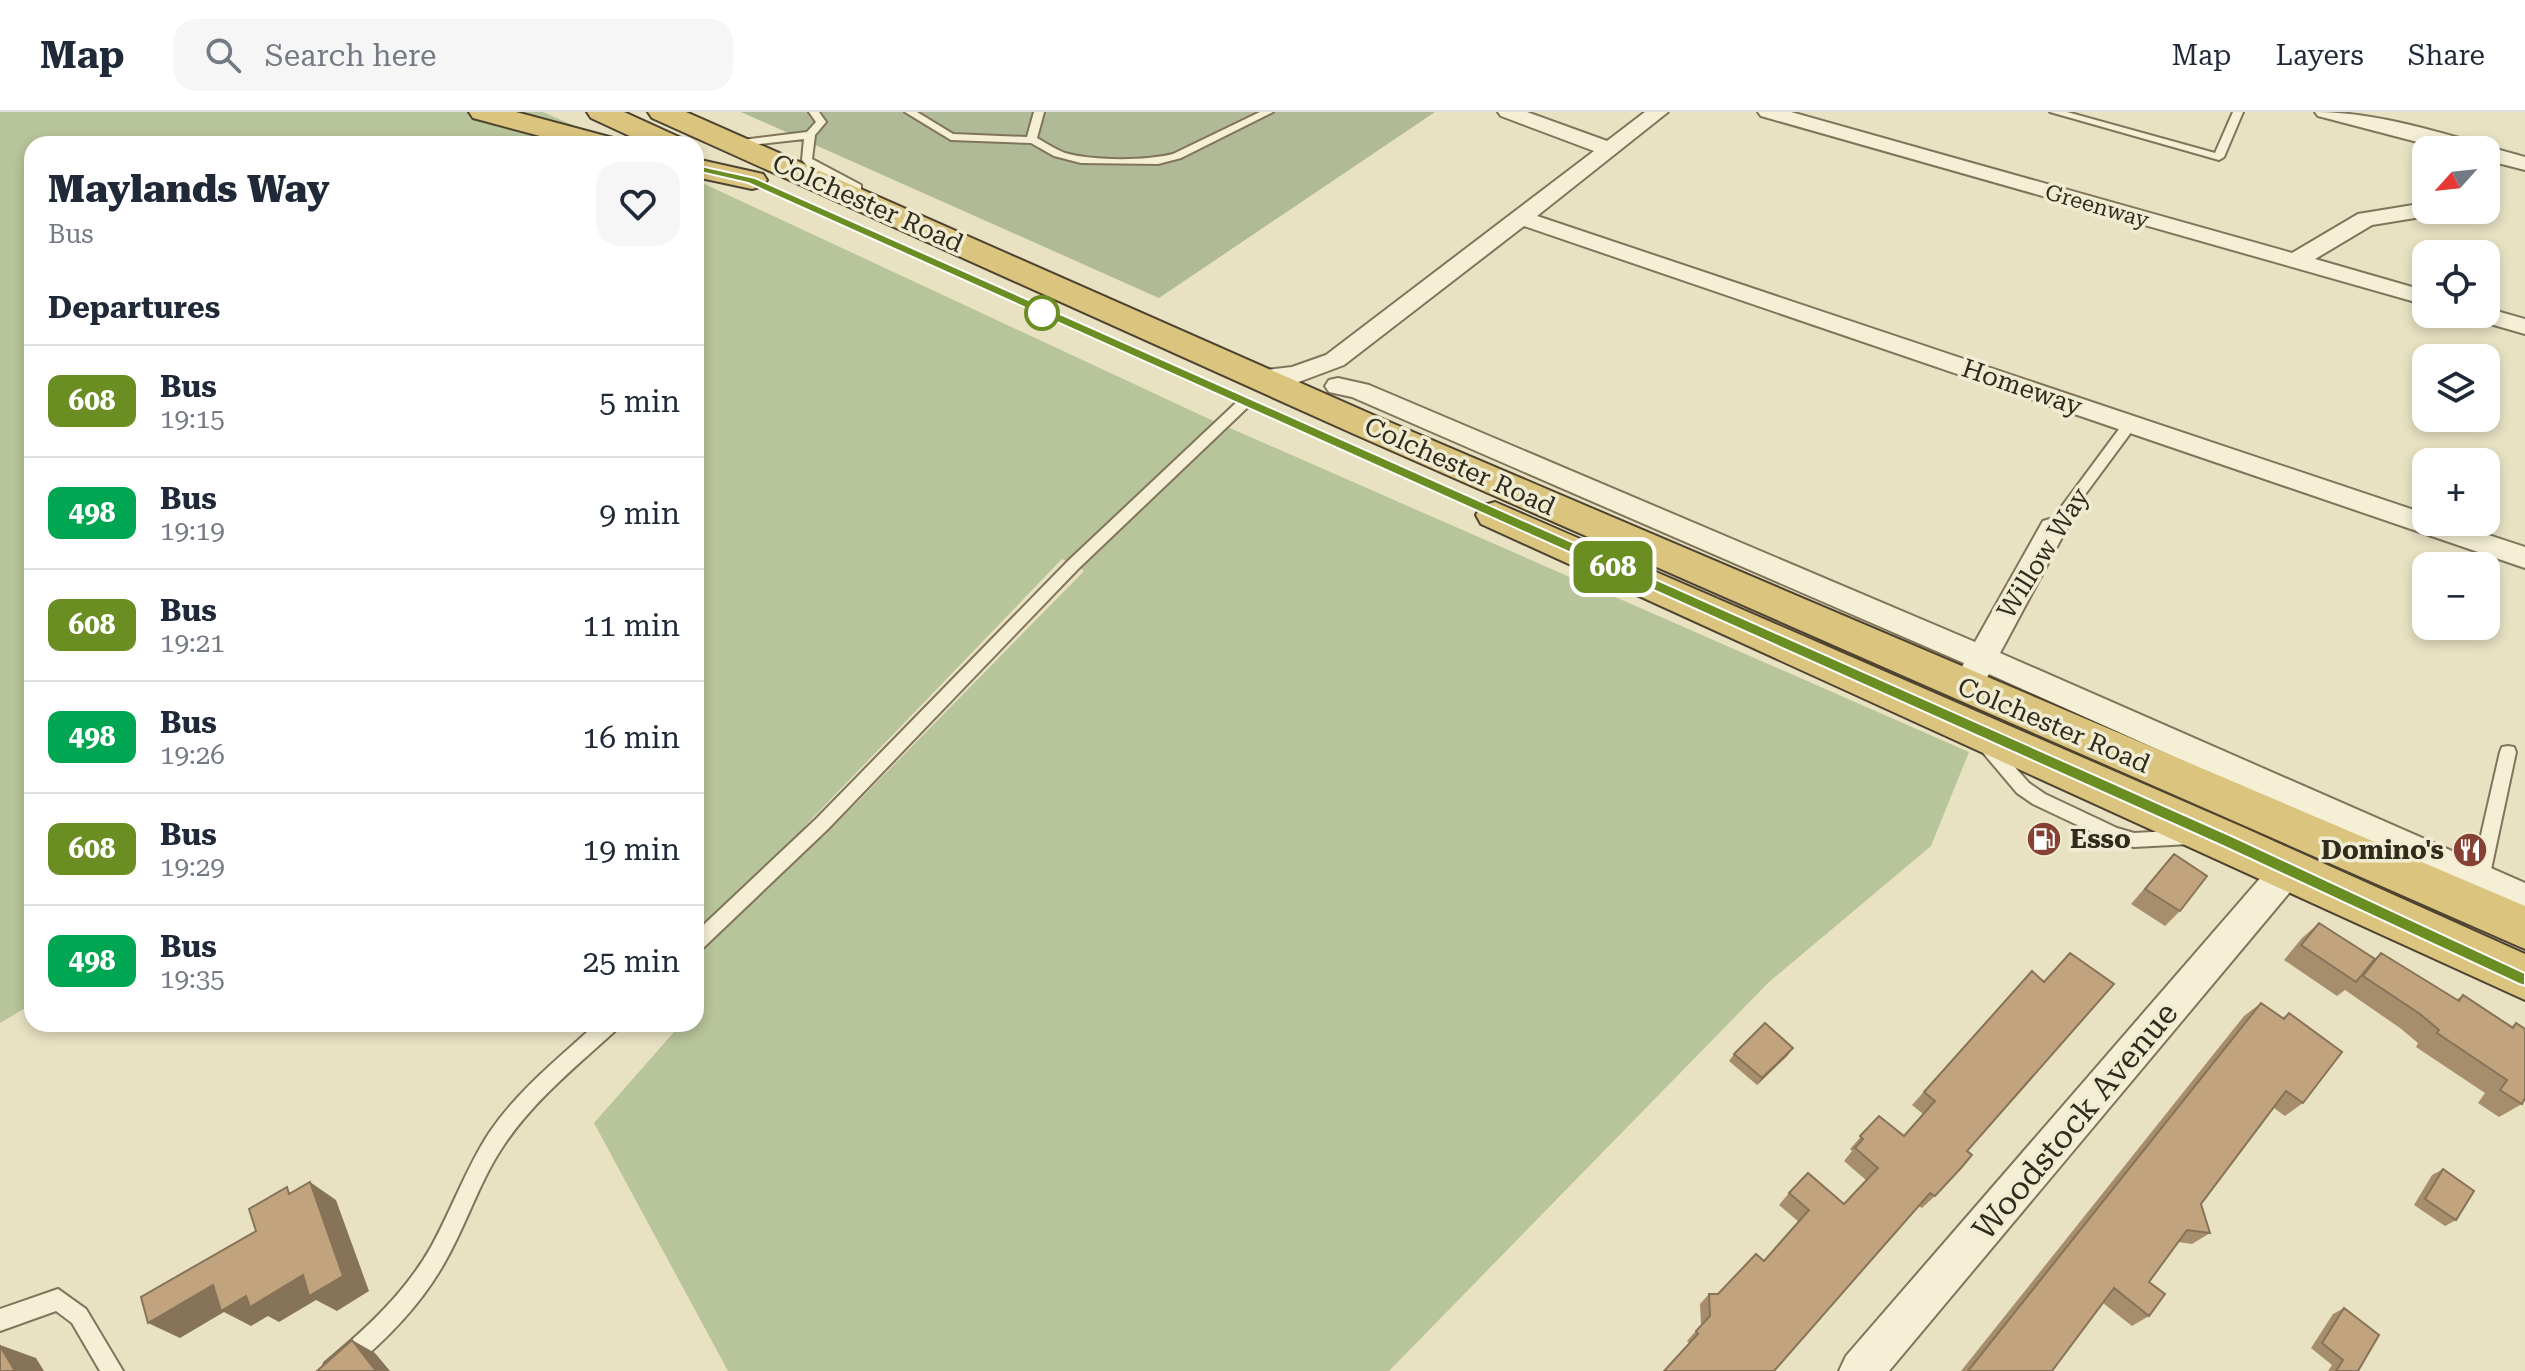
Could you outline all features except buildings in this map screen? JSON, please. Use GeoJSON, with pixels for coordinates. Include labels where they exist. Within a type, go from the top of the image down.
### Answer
{"type":"FeatureCollection","features":[{"type":"Feature","properties":{"kind":"highway"},"geometry":{"type":"LineString","coordinates":[[483,112],[573,136]]}},
{"type":"Feature","properties":{"kind":"highway"},"geometry":{"type":"LineString","coordinates":[[601,112],[654,136]]}},
{"type":"Feature","properties":{"kind":"highway","name":"Colchester Road"},"geometry":{"type":"LineString","coordinates":[[662,112],[918,225],[1262,386],[2525,928]]}},
{"type":"Feature","properties":{"kind":"highway","name":"Colchester Road"},"geometry":{"type":"LineString","coordinates":[[704,159],[1367,426],[1966,689],[2231,843],[2525,978]]}},
{"type":"Feature","properties":{"kind":"highway"},"geometry":{"type":"LineString","coordinates":[[704,170],[752,180]]}},
{"type":"Feature","properties":{"kind":"street"},"geometry":{"type":"LineString","coordinates":[[1508,112],[1610,149]]}},
{"type":"Feature","properties":{"kind":"street"},"geometry":{"type":"LineString","coordinates":[[1367,426],[1336,376],[1519,217],[1658,112]]}},
{"type":"Feature","properties":{"kind":"street","name":"Greenway"},"geometry":{"type":"LineString","coordinates":[[1768,112],[2412,294]]}},
{"type":"Feature","properties":{"kind":"street"},"geometry":{"type":"LineString","coordinates":[[2325,112],[2418,136]]}},
{"type":"Feature","properties":{"kind":"street"},"geometry":{"type":"LineString","coordinates":[[2500,157],[2525,164]]}},
{"type":"Feature","properties":{"kind":"street"},"geometry":{"type":"LineString","coordinates":[[2295,261],[2366,219],[2412,212]]}},
{"type":"Feature","properties":{"kind":"street","name":"Homeway"},"geometry":{"type":"LineString","coordinates":[[1519,217],[2525,558]]}},
{"type":"Feature","properties":{"kind":"street"},"geometry":{"type":"LineString","coordinates":[[2500,319],[2525,327]]}},
{"type":"Feature","properties":{"kind":"street","name":"Colchester Road"},"geometry":{"type":"LineString","coordinates":[[1262,386],[1336,376],[1360,391],[1531,462],[1966,689],[2480,879],[2525,899]]}},
{"type":"Feature","properties":{"kind":"street","name":"Willow Way"},"geometry":{"type":"LineString","coordinates":[[1966,689],[2053,528]]}},
{"type":"Feature","properties":{"kind":"street","name":"Woodstock Avenue"},"geometry":{"type":"LineString","coordinates":[[1861,1371],[2288,870]]}},
{"type":"Feature","properties":{"kind":"lane"},"geometry":{"type":"LineString","coordinates":[[814,112],[821,122],[810,135],[807,160],[918,225]]}},
{"type":"Feature","properties":{"kind":"lane"},"geometry":{"type":"LineString","coordinates":[[910,112],[951,137],[1031,140],[1067,158],[1158,161],[1177,156],[1268,112]]}},
{"type":"Feature","properties":{"kind":"lane"},"geometry":{"type":"LineString","coordinates":[[1031,140],[1039,112]]}},
{"type":"Feature","properties":{"kind":"lane"},"geometry":{"type":"LineString","coordinates":[[2055,112],[2219,157],[2238,112]]}},
{"type":"Feature","properties":{"kind":"lane"},"geometry":{"type":"LineString","coordinates":[[732,144],[810,135]]}},
{"type":"Feature","properties":{"kind":"lane"},"geometry":{"type":"LineString","coordinates":[[704,935],[822,824],[1073,565],[1262,386]]}},
{"type":"Feature","properties":{"kind":"lane","name":"Willow Way"},"geometry":{"type":"LineString","coordinates":[[2053,528],[2130,424]]}},
{"type":"Feature","properties":{"kind":"lane"},"geometry":{"type":"LineString","coordinates":[[2480,879],[2508,752]]}},
{"type":"Feature","properties":{"kind":"lane"},"geometry":{"type":"LineString","coordinates":[[333,1371],[375,1335],[414,1293],[438,1255],[496,1139],[522,1106],[601,1032]]}},
{"type":"Feature","properties":{"kind":"lane"},"geometry":{"type":"LineString","coordinates":[[0,1320],[58,1300],[79,1316],[112,1371]]}},
{"type":"Feature","properties":{"kind":"green space"},"geometry":{"type":"Polygon","coordinates":[[[0,112],[543,112],[598,136],[24,136],[24,1009],[0,1023],[0,112]]]}},
{"type":"Feature","properties":{"kind":"green space"},"geometry":{"type":"Polygon","coordinates":[[[741,112],[1435,112],[1159,298],[741,112]]]}},
{"type":"Feature","properties":{"kind":"green space"},"geometry":{"type":"Polygon","coordinates":[[[704,184],[1207,418],[1969,752],[1931,846],[1769,982],[1389,1371],[728,1371],[594,1123],[674,1032],[704,1032],[704,184]],[[1062,559],[805,826],[822,838],[1084,571],[1062,559]]]}},
{"type":"Feature","properties":{"kind":"bus line","name":"608"},"geometry":{"type":"LineString","coordinates":[[704,170],[752,180],[1216,391],[2231,843],[2525,978]]}},
{"type":"Feature","properties":{"kind":"place","name":"Esso"},"geometry":{"type":"Point","coordinates":[2044,839]}},
{"type":"Feature","properties":{"kind":"place","name":"Domino's"},"geometry":{"type":"Point","coordinates":[2470,850]}}]}
